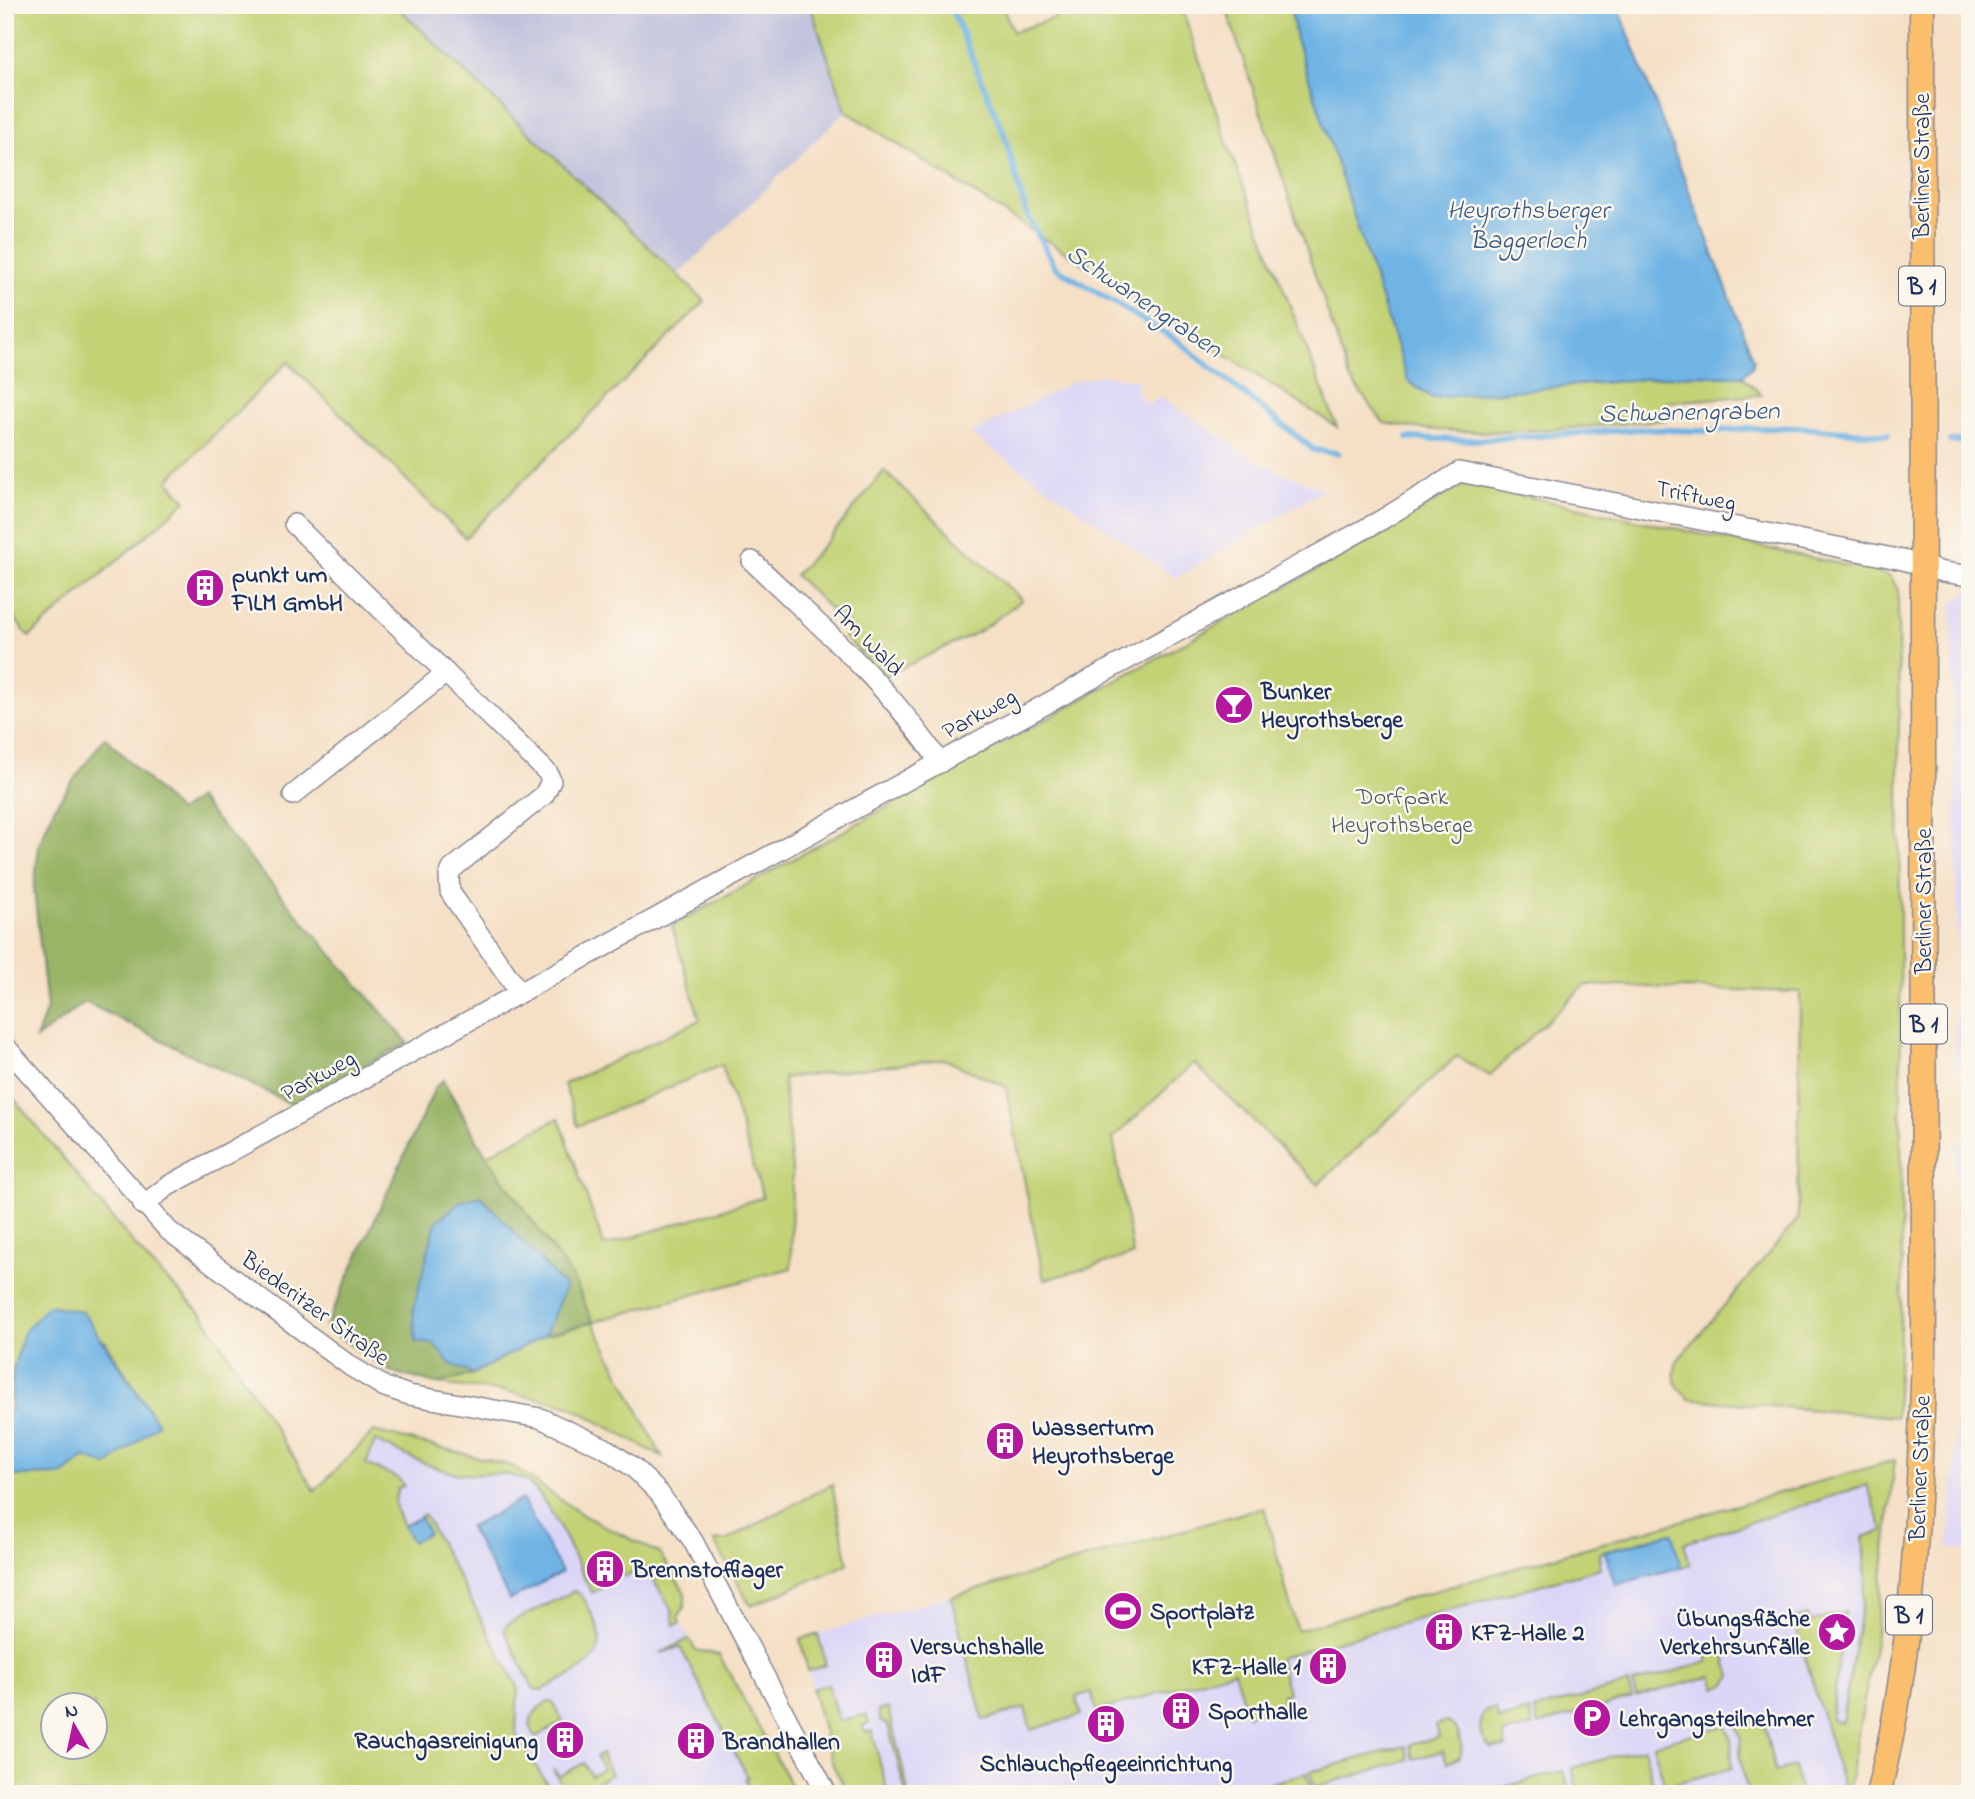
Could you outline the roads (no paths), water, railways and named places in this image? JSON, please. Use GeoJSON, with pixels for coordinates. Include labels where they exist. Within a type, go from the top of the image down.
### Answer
{"type":"FeatureCollection","features":[{"type":"Feature","properties":{"kind":"main road","name":"Berliner Straße"},"geometry":{"type":"LineString","coordinates":[[1878,1794],[1900,1680],[1919,1522],[1925,1219],[1922,5]]}},
{"type":"Feature","properties":{"kind":"street","name":"Triftweg"},"geometry":{"type":"LineString","coordinates":[[1459,472],[1970,576]]}},
{"type":"Feature","properties":{"kind":"street","name":"Parkweg"},"geometry":{"type":"LineString","coordinates":[[144,1205],[168,1186],[1383,519],[1459,472]]}},
{"type":"Feature","properties":{"kind":"street"},"geometry":{"type":"LineString","coordinates":[[294,524],[539,762],[551,781],[544,795],[452,869],[449,876],[450,892],[519,992]]}},
{"type":"Feature","properties":{"kind":"street","name":"Am Wald"},"geometry":{"type":"LineString","coordinates":[[752,561],[879,682],[904,711],[940,763]]}},
{"type":"Feature","properties":{"kind":"street"},"geometry":{"type":"LineString","coordinates":[[293,795],[446,673]]}},
{"type":"Feature","properties":{"kind":"street","name":"Biederitzer Straße"},"geometry":{"type":"LineString","coordinates":[[5,1046],[144,1205],[187,1245],[351,1366],[385,1387],[420,1398],[540,1418],[604,1448],[634,1468],[659,1493],[693,1541],[827,1794]]}},
{"type":"Feature","properties":{"kind":"water","name":"Heyrothsberger Baggerloch"},"geometry":{"type":"Polygon","coordinates":[[[1290,5],[1621,5],[1620,11],[1754,360],[1752,367],[1742,376],[1687,375],[1432,398],[1408,381],[1296,39],[1290,5]]]}},
{"type":"Feature","properties":{"kind":"water"},"geometry":{"type":"Polygon","coordinates":[[[481,1196],[565,1287],[545,1335],[473,1374],[449,1363],[434,1344],[416,1342],[413,1309],[436,1222],[462,1201],[481,1196]]]}},
{"type":"Feature","properties":{"kind":"water"},"geometry":{"type":"Polygon","coordinates":[[[48,1305],[83,1312],[158,1424],[107,1466],[85,1457],[62,1475],[13,1476],[5,1463],[5,1419],[11,1409],[13,1370],[24,1332],[48,1305]]]}},
{"type":"Feature","properties":{"kind":"water"},"geometry":{"type":"Polygon","coordinates":[[[522,1499],[562,1572],[510,1600],[469,1528],[522,1499]]]}},
{"type":"Feature","properties":{"kind":"water"},"geometry":{"type":"Polygon","coordinates":[[[420,1517],[428,1533],[412,1542],[403,1526],[420,1517]]]}},
{"type":"Feature","properties":{"kind":"water"},"geometry":{"type":"Polygon","coordinates":[[[1672,1533],[1681,1567],[1615,1585],[1605,1552],[1672,1533]]]}},
{"type":"Feature","properties":{"kind":"waterway","name":"Schwanengraben"},"geometry":{"type":"LineString","coordinates":[[950,5],[1004,134],[1025,210],[1055,267],[1178,341],[1314,450],[1338,453]]}},
{"type":"Feature","properties":{"kind":"waterway","name":"Schwanengraben"},"geometry":{"type":"LineString","coordinates":[[1408,438],[1473,440],[1641,429],[1698,431],[1797,427],[1888,435]]}},
{"type":"Feature","properties":{"kind":"waterway","name":"Schwanengraben"},"geometry":{"type":"LineString","coordinates":[[1950,441],[1970,442]]}},
{"type":"Feature","properties":{"kind":"place","name":"punkt um FILM GmbH"},"geometry":{"type":"Point","coordinates":[205,588]}},
{"type":"Feature","properties":{"kind":"place","name":"Bunker Heyrothsberge"},"geometry":{"type":"Point","coordinates":[1234,705]}},
{"type":"Feature","properties":{"kind":"place","name":"Wasserturm Heyrothsberge"},"geometry":{"type":"Point","coordinates":[1005,1441]}},
{"type":"Feature","properties":{"kind":"place","name":"Brennstofflager"},"geometry":{"type":"Point","coordinates":[605,1569]}},
{"type":"Feature","properties":{"kind":"place","name":"Sportplatz"},"geometry":{"type":"Point","coordinates":[1123,1611]}},
{"type":"Feature","properties":{"kind":"place","name":"KFZ-Halle 2"},"geometry":{"type":"Point","coordinates":[1444,1632]}},
{"type":"Feature","properties":{"kind":"place","name":"Übungsfläche Verkehrsunfälle"},"geometry":{"type":"Point","coordinates":[1837,1632]}},
{"type":"Feature","properties":{"kind":"place","name":"Versuchshalle IdF"},"geometry":{"type":"Point","coordinates":[884,1660]}},
{"type":"Feature","properties":{"kind":"place","name":"KFZ-Halle 1"},"geometry":{"type":"Point","coordinates":[1328,1666]}},
{"type":"Feature","properties":{"kind":"place","name":"Sporthalle"},"geometry":{"type":"Point","coordinates":[1181,1711]}},
{"type":"Feature","properties":{"kind":"place","name":"Lehrgangsteilnehmer"},"geometry":{"type":"Point","coordinates":[1592,1718]}},
{"type":"Feature","properties":{"kind":"place","name":"Schlauchpflegeeinrichtung"},"geometry":{"type":"Point","coordinates":[1106,1724]}},
{"type":"Feature","properties":{"kind":"place","name":"Rauchgasreinigung"},"geometry":{"type":"Point","coordinates":[565,1740]}},
{"type":"Feature","properties":{"kind":"place","name":"Brandhallen"},"geometry":{"type":"Point","coordinates":[696,1741]}},
{"type":"Feature","properties":{"kind":"park label","name":"Dorfpark Heyrothsberge"},"geometry":{"type":"Point","coordinates":[1402,810]}}]}
